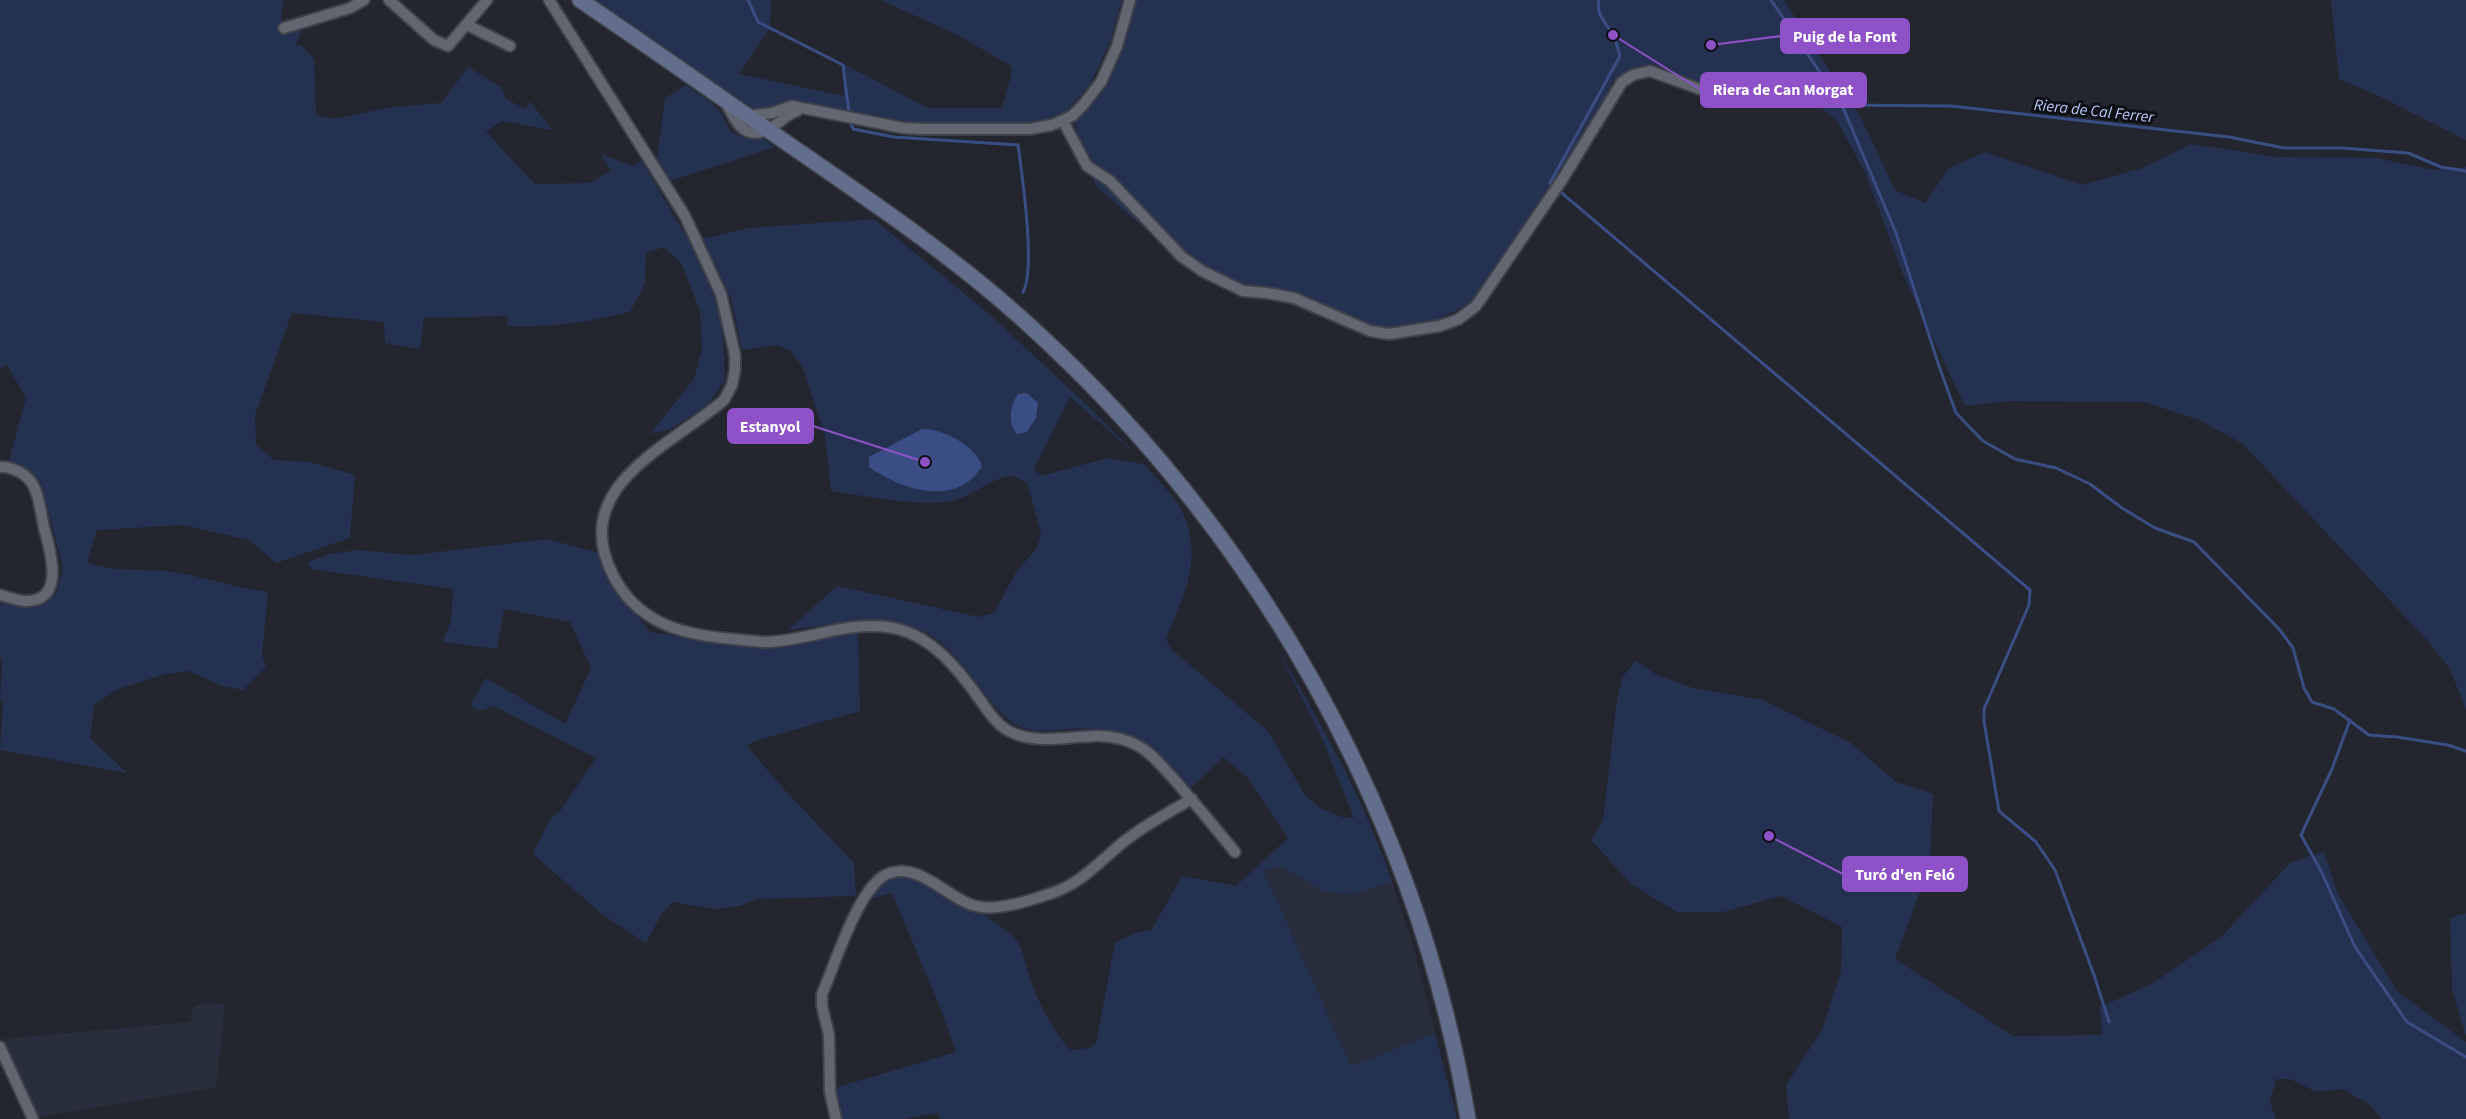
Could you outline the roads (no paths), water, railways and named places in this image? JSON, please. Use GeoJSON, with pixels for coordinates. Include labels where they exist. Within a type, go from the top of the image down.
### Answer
{"type":"FeatureCollection","features":[{"type":"Feature","properties":{"kind":"main road"},"geometry":{"type":"LineString","coordinates":[[580,0],[786,142],[979,282],[1093,385],[1171,471],[1243,567],[1308,671],[1344,738],[1389,839],[1439,990],[1461,1079],[1468,1119]]}},
{"type":"Feature","properties":{"kind":"street"},"geometry":{"type":"LineString","coordinates":[[284,28],[350,8],[364,0]]}},
{"type":"Feature","properties":{"kind":"street"},"geometry":{"type":"LineString","coordinates":[[389,0],[434,40],[448,46],[488,0]]}},
{"type":"Feature","properties":{"kind":"street"},"geometry":{"type":"LineString","coordinates":[[747,116],[772,113],[792,106],[903,128],[1030,129],[1063,121],[1083,105],[1101,82],[1118,46],[1130,0]]}},
{"type":"Feature","properties":{"kind":"street"},"geometry":{"type":"LineString","coordinates":[[550,1],[685,216],[721,294],[735,355],[732,385],[724,400],[638,464],[616,487],[606,505],[602,526],[602,546],[617,583],[629,600],[662,624],[684,633],[711,637],[768,642],[871,626],[896,629],[917,635],[960,673],[991,716],[1005,728],[1021,737],[1042,739],[1100,736],[1125,740],[1142,747],[1192,799],[1234,852]]}},
{"type":"Feature","properties":{"kind":"street"},"geometry":{"type":"LineString","coordinates":[[467,25],[510,46]]}},
{"type":"Feature","properties":{"kind":"street"},"geometry":{"type":"LineString","coordinates":[[1063,121],[1087,166],[1110,181],[1182,256],[1202,271],[1243,291],[1267,292],[1294,298],[1370,331],[1389,334],[1440,326],[1459,319],[1476,306],[1562,180],[1617,89],[1622,82],[1633,75],[1650,71],[1708,92],[1801,100]]}},
{"type":"Feature","properties":{"kind":"street"},"geometry":{"type":"LineString","coordinates":[[725,101],[733,119],[741,128],[757,134],[767,130],[788,114],[806,109]]}},
{"type":"Feature","properties":{"kind":"street"},"geometry":{"type":"LineString","coordinates":[[767,130],[772,113]]}},
{"type":"Feature","properties":{"kind":"street"},"geometry":{"type":"LineString","coordinates":[[784,118],[786,142]]}},
{"type":"Feature","properties":{"kind":"street"},"geometry":{"type":"LineString","coordinates":[[0,467],[9,467],[34,486],[54,566],[51,582],[42,597],[29,601],[0,595]]}},
{"type":"Feature","properties":{"kind":"street"},"geometry":{"type":"LineString","coordinates":[[836,1119],[830,1092],[829,1035],[822,1006],[822,994],[860,903],[882,877],[895,871],[916,874],[938,884],[971,905],[1002,906],[1054,892],[1074,881],[1127,839],[1192,799]]}},
{"type":"Feature","properties":{"kind":"street"},"geometry":{"type":"LineString","coordinates":[[0,1047],[33,1119]]}},
{"type":"Feature","properties":{"kind":"waterway"},"geometry":{"type":"LineString","coordinates":[[748,0],[758,22],[843,65],[849,113]]}},
{"type":"Feature","properties":{"kind":"waterway"},"geometry":{"type":"LineString","coordinates":[[1599,0],[1600,15],[1614,37],[1620,56],[1550,183],[2030,590],[2029,605],[1984,709],[1999,811],[2036,842],[2055,870],[2109,1022]]}},
{"type":"Feature","properties":{"kind":"waterway","name":"Riera de Cal Ferrer"},"geometry":{"type":"LineString","coordinates":[[1771,0],[1842,105],[1951,106],[2229,137],[2284,148],[2341,148],[2408,153],[2441,167],[2466,171]]}},
{"type":"Feature","properties":{"kind":"waterway"},"geometry":{"type":"LineString","coordinates":[[1842,105],[1896,233],[1956,413],[1983,441],[2015,459],[2056,468],[2090,484],[2122,508],[2155,528],[2194,542],[2280,630],[2293,648],[2304,688],[2312,702],[2334,709],[2369,735],[2448,745],[2466,751]]}},
{"type":"Feature","properties":{"kind":"waterway"},"geometry":{"type":"LineString","coordinates":[[850,120],[853,129],[894,137],[1018,145],[1028,243],[1027,280],[1023,292]]}},
{"type":"Feature","properties":{"kind":"waterway"},"geometry":{"type":"LineString","coordinates":[[2350,720],[2332,769],[2301,835],[2322,873],[2355,947],[2407,1022],[2466,1057]]}},
{"type":"Feature","properties":{"kind":"place","name":"Riera de Can Morgat"},"geometry":{"type":"Point","coordinates":[1613,35]}},
{"type":"Feature","properties":{"kind":"place","name":"Puig de la Font"},"geometry":{"type":"Point","coordinates":[1711,45]}},
{"type":"Feature","properties":{"kind":"place","name":"Estanyol"},"geometry":{"type":"Point","coordinates":[925,462]}},
{"type":"Feature","properties":{"kind":"place","name":"Turó d'en Feló"},"geometry":{"type":"Point","coordinates":[1769,836]}}]}
